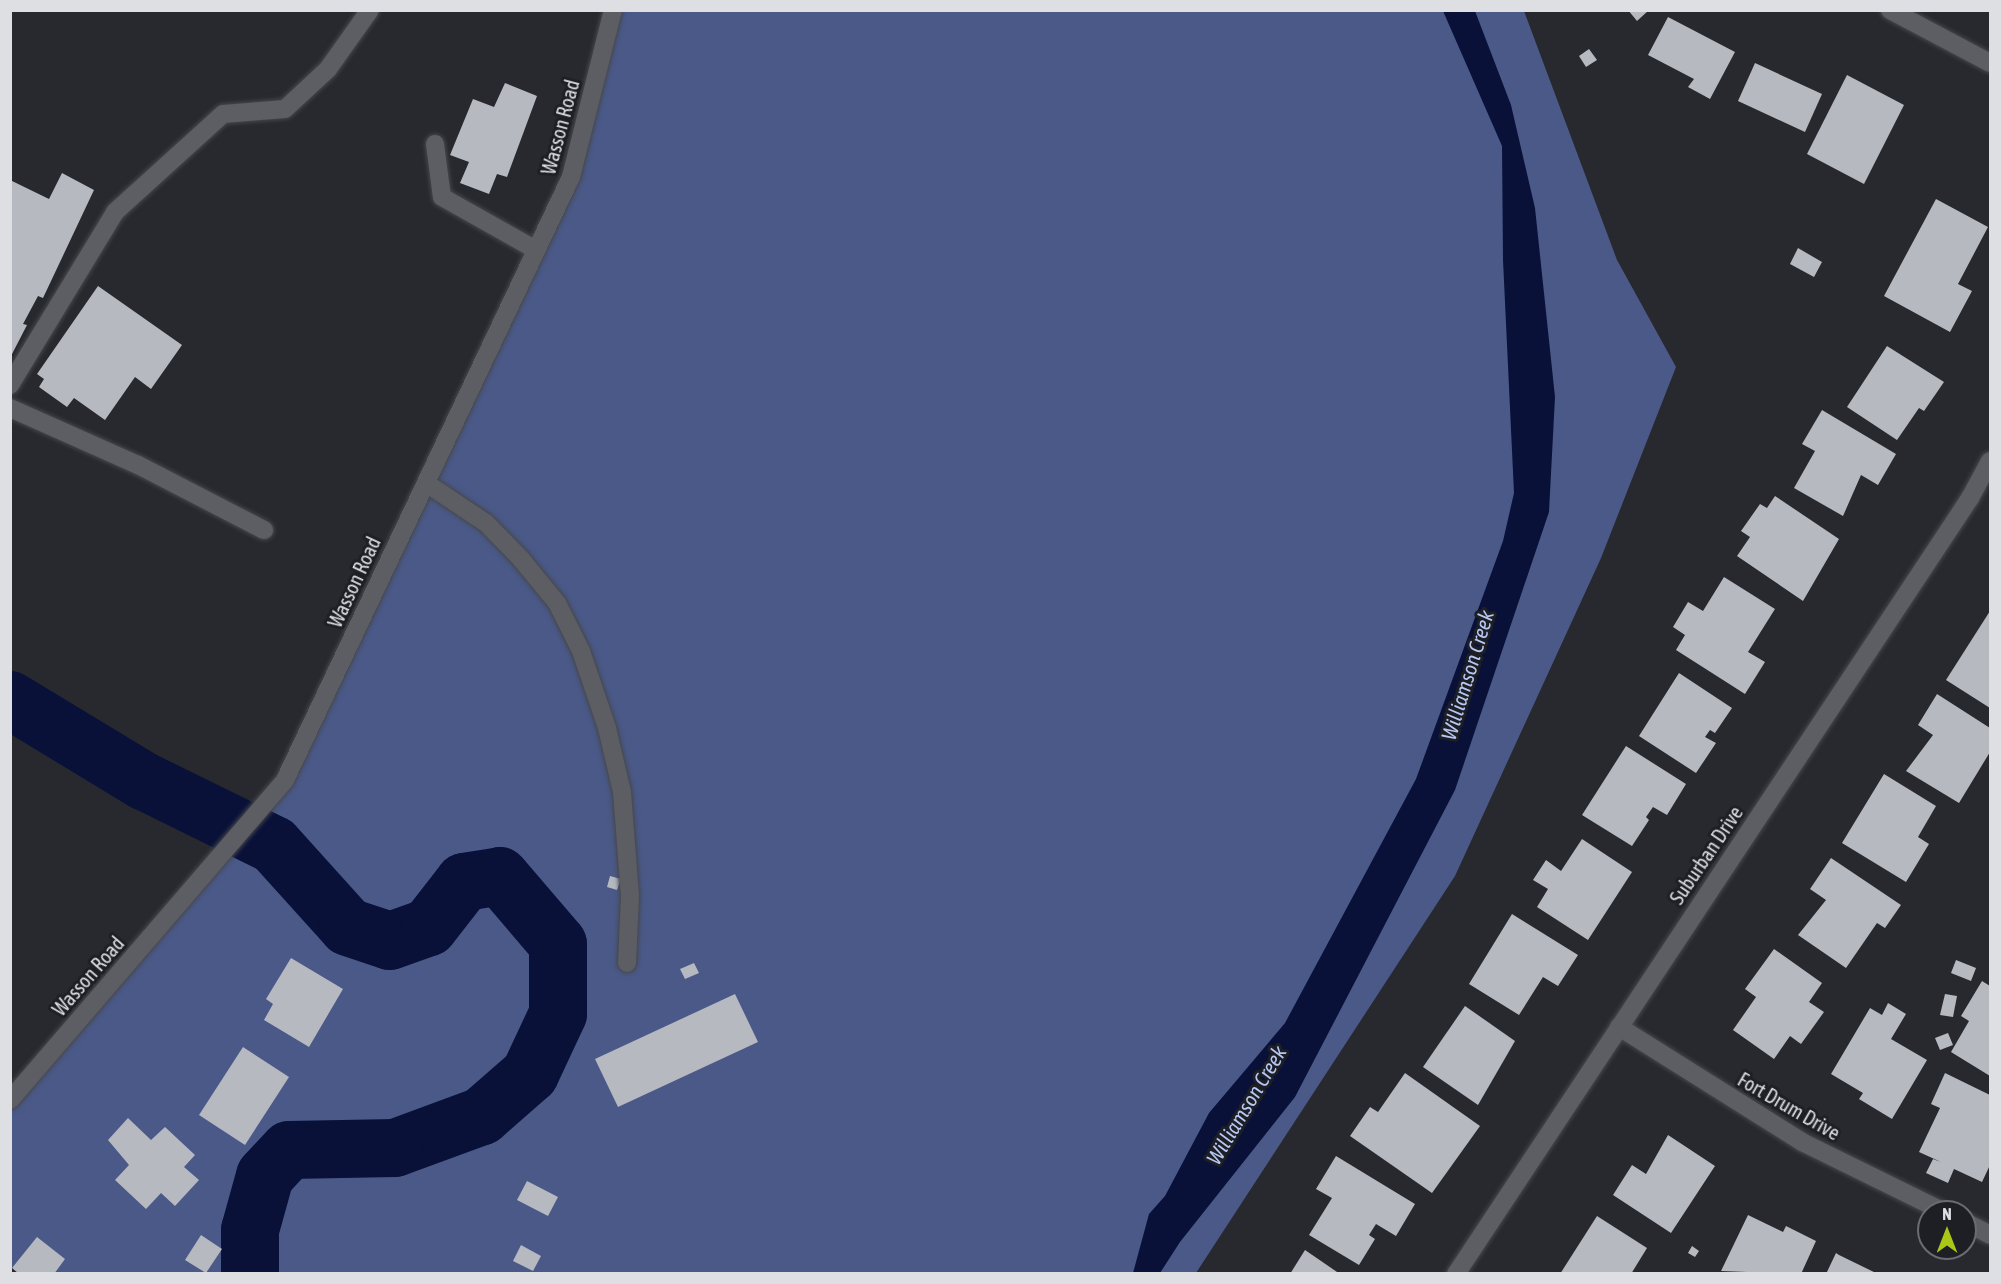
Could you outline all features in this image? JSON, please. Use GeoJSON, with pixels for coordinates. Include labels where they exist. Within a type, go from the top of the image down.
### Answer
{"type":"FeatureCollection","features":[{"type":"Feature","properties":{"kind":"street"},"geometry":{"type":"LineString","coordinates":[[10,385],[115,212],[223,114],[285,109],[328,69],[370,10]]}},
{"type":"Feature","properties":{"kind":"street","name":"Wasson Road"},"geometry":{"type":"LineString","coordinates":[[10,1100],[285,780],[572,177],[613,10]]}},
{"type":"Feature","properties":{"kind":"street"},"geometry":{"type":"LineString","coordinates":[[1890,10],[1990,63]]}},
{"type":"Feature","properties":{"kind":"street"},"geometry":{"type":"LineString","coordinates":[[435,144],[442,197],[536,250]]}},
{"type":"Feature","properties":{"kind":"street"},"geometry":{"type":"LineString","coordinates":[[10,408],[138,465],[264,530]]}},
{"type":"Feature","properties":{"kind":"street","name":"Suburban Drive"},"geometry":{"type":"LineString","coordinates":[[1456,1274],[1970,498],[1990,461]]}},
{"type":"Feature","properties":{"kind":"street"},"geometry":{"type":"LineString","coordinates":[[426,483],[486,523],[521,559],[557,603],[581,651],[608,728],[622,792],[630,895],[627,963]]}},
{"type":"Feature","properties":{"kind":"street","name":"Fort Drum Drive"},"geometry":{"type":"LineString","coordinates":[[1619,1027],[1802,1142],[1920,1200]]}},
{"type":"Feature","properties":{"kind":"shaded area"},"geometry":{"type":"Polygon","coordinates":[[[613,11],[1524,11],[1617,260],[1676,367],[1601,558],[1455,876],[1196,1273],[21,1274],[11,1266],[11,1100],[285,780],[571,177],[613,11]]]}},
{"type":"Feature","properties":{"kind":"water","name":"Williamson Creek"},"geometry":{"type":"Polygon","coordinates":[[[1443,11],[1475,11],[1511,105],[1535,208],[1555,397],[1549,512],[1455,790],[1295,1097],[1180,1242],[1160,1273],[1133,1273],[1149,1214],[1165,1196],[1209,1113],[1285,1023],[1416,779],[1503,541],[1514,493],[1503,260],[1502,146],[1443,11]]]}},
{"type":"Feature","properties":{"kind":"building"},"geometry":{"type":"Polygon","coordinates":[[[1628,10],[1649,10],[1637,21],[1628,10]]]}},
{"type":"Feature","properties":{"kind":"building"},"geometry":{"type":"Polygon","coordinates":[[[1668,17],[1735,52],[1710,99],[1688,87],[1694,79],[1648,55],[1668,17]]]}},
{"type":"Feature","properties":{"kind":"building"},"geometry":{"type":"Polygon","coordinates":[[[1589,49],[1597,60],[1586,67],[1579,56],[1589,49]]]}},
{"type":"Feature","properties":{"kind":"building"},"geometry":{"type":"Polygon","coordinates":[[[1755,63],[1822,94],[1805,132],[1738,101],[1755,63]]]}},
{"type":"Feature","properties":{"kind":"building"},"geometry":{"type":"Polygon","coordinates":[[[1847,75],[1904,105],[1864,184],[1807,154],[1847,75]]]}},
{"type":"Feature","properties":{"kind":"building"},"geometry":{"type":"Polygon","coordinates":[[[505,83],[537,96],[507,177],[497,174],[489,194],[460,183],[469,162],[450,155],[473,99],[494,107],[505,83]]]}},
{"type":"Feature","properties":{"kind":"building"},"geometry":{"type":"Polygon","coordinates":[[[62,173],[94,190],[43,298],[38,296],[23,324],[27,325],[10,358],[10,180],[49,199],[62,173]]]}},
{"type":"Feature","properties":{"kind":"building"},"geometry":{"type":"Polygon","coordinates":[[[1936,199],[1988,227],[1958,284],[1972,291],[1950,332],[1884,296],[1936,199]]]}},
{"type":"Feature","properties":{"kind":"building"},"geometry":{"type":"Polygon","coordinates":[[[1798,248],[1822,262],[1814,277],[1790,264],[1798,248]]]}},
{"type":"Feature","properties":{"kind":"building"},"geometry":{"type":"Polygon","coordinates":[[[98,286],[182,345],[151,389],[135,377],[105,420],[74,398],[67,407],[39,387],[44,379],[37,374],[98,286]]]}},
{"type":"Feature","properties":{"kind":"building"},"geometry":{"type":"Polygon","coordinates":[[[1887,346],[1944,382],[1924,411],[1919,408],[1897,440],[1847,407],[1887,346]]]}},
{"type":"Feature","properties":{"kind":"building"},"geometry":{"type":"Polygon","coordinates":[[[1822,410],[1896,454],[1878,485],[1861,475],[1843,516],[1794,488],[1815,451],[1802,444],[1822,410]]]}},
{"type":"Feature","properties":{"kind":"building"},"geometry":{"type":"Polygon","coordinates":[[[1775,496],[1839,539],[1803,601],[1737,556],[1750,537],[1741,531],[1760,504],[1767,508],[1775,496]]]}},
{"type":"Feature","properties":{"kind":"building"},"geometry":{"type":"Polygon","coordinates":[[[1724,577],[1775,609],[1748,652],[1765,662],[1745,694],[1676,650],[1685,635],[1673,627],[1688,602],[1703,611],[1724,577]]]}},
{"type":"Feature","properties":{"kind":"building"},"geometry":{"type":"Polygon","coordinates":[[[1990,611],[1990,708],[1946,680],[1990,611]]]}},
{"type":"Feature","properties":{"kind":"building"},"geometry":{"type":"Polygon","coordinates":[[[1679,673],[1732,708],[1715,733],[1710,730],[1705,737],[1716,743],[1696,773],[1639,736],[1679,673]]]}},
{"type":"Feature","properties":{"kind":"building"},"geometry":{"type":"Polygon","coordinates":[[[1937,694],[1990,728],[1990,752],[1959,803],[1906,771],[1933,735],[1918,725],[1937,694]]]}},
{"type":"Feature","properties":{"kind":"building"},"geometry":{"type":"Polygon","coordinates":[[[1626,746],[1686,784],[1667,815],[1653,807],[1646,817],[1649,820],[1632,846],[1582,815],[1626,746]]]}},
{"type":"Feature","properties":{"kind":"building"},"geometry":{"type":"Polygon","coordinates":[[[1884,774],[1936,806],[1918,837],[1929,844],[1906,882],[1842,843],[1884,774]]]}},
{"type":"Feature","properties":{"kind":"building"},"geometry":{"type":"Polygon","coordinates":[[[1582,839],[1632,872],[1588,940],[1537,907],[1548,889],[1533,880],[1546,860],[1561,871],[1582,839]]]}},
{"type":"Feature","properties":{"kind":"building"},"geometry":{"type":"Polygon","coordinates":[[[1831,858],[1901,905],[1885,928],[1877,923],[1846,968],[1798,935],[1826,900],[1810,889],[1831,858]]]}},
{"type":"Feature","properties":{"kind":"building"},"geometry":{"type":"Polygon","coordinates":[[[610,876],[621,879],[617,890],[607,887],[610,876]]]}},
{"type":"Feature","properties":{"kind":"building"},"geometry":{"type":"Polygon","coordinates":[[[1512,914],[1578,955],[1558,986],[1543,977],[1519,1015],[1469,984],[1512,914]]]}},
{"type":"Feature","properties":{"kind":"building"},"geometry":{"type":"Polygon","coordinates":[[[1774,949],[1822,983],[1809,1002],[1824,1012],[1801,1044],[1790,1036],[1774,1059],[1733,1030],[1756,997],[1745,989],[1774,949]]]}},
{"type":"Feature","properties":{"kind":"building"},"geometry":{"type":"Polygon","coordinates":[[[291,958],[343,989],[309,1047],[264,1020],[273,1004],[266,999],[291,958]]]}},
{"type":"Feature","properties":{"kind":"building"},"geometry":{"type":"Polygon","coordinates":[[[1956,960],[1976,968],[1971,981],[1951,973],[1956,960]]]}},
{"type":"Feature","properties":{"kind":"building"},"geometry":{"type":"Polygon","coordinates":[[[694,963],[699,973],[685,979],[680,969],[694,963]]]}},
{"type":"Feature","properties":{"kind":"building"},"geometry":{"type":"Polygon","coordinates":[[[1982,981],[1990,986],[1990,1076],[1951,1052],[1969,1021],[1961,1016],[1982,981]]]}},
{"type":"Feature","properties":{"kind":"building"},"geometry":{"type":"Polygon","coordinates":[[[735,994],[758,1042],[618,1107],[595,1059],[735,994]]]}},
{"type":"Feature","properties":{"kind":"building"},"geometry":{"type":"Polygon","coordinates":[[[1945,994],[1957,996],[1953,1017],[1940,1015],[1945,994]]]}},
{"type":"Feature","properties":{"kind":"building"},"geometry":{"type":"Polygon","coordinates":[[[1888,1003],[1906,1014],[1891,1039],[1927,1060],[1892,1119],[1859,1099],[1863,1093],[1831,1074],[1870,1008],[1882,1015],[1888,1003]]]}},
{"type":"Feature","properties":{"kind":"building"},"geometry":{"type":"Polygon","coordinates":[[[1465,1006],[1515,1041],[1478,1105],[1423,1067],[1465,1006]]]}},
{"type":"Feature","properties":{"kind":"building"},"geometry":{"type":"Polygon","coordinates":[[[1948,1033],[1953,1045],[1940,1050],[1935,1038],[1948,1033]]]}},
{"type":"Feature","properties":{"kind":"building"},"geometry":{"type":"Polygon","coordinates":[[[243,1047],[289,1077],[245,1145],[199,1115],[243,1047]]]}},
{"type":"Feature","properties":{"kind":"building"},"geometry":{"type":"Polygon","coordinates":[[[1405,1073],[1480,1126],[1432,1193],[1350,1136],[1370,1107],[1378,1112],[1405,1073]]]}},
{"type":"Feature","properties":{"kind":"building"},"geometry":{"type":"Polygon","coordinates":[[[1945,1073],[1990,1095],[1990,1165],[1982,1182],[1954,1169],[1948,1183],[1926,1173],[1933,1159],[1941,1162],[1919,1152],[1940,1108],[1931,1104],[1945,1073]]]}},
{"type":"Feature","properties":{"kind":"building"},"geometry":{"type":"Polygon","coordinates":[[[128,1118],[151,1140],[165,1127],[195,1155],[184,1167],[199,1180],[175,1206],[161,1193],[146,1209],[115,1180],[129,1165],[108,1140],[128,1118]]]}},
{"type":"Feature","properties":{"kind":"building"},"geometry":{"type":"Polygon","coordinates":[[[1668,1135],[1715,1166],[1671,1233],[1613,1195],[1632,1165],[1646,1174],[1668,1135]]]}},
{"type":"Feature","properties":{"kind":"building"},"geometry":{"type":"Polygon","coordinates":[[[1336,1156],[1415,1204],[1396,1236],[1376,1224],[1369,1235],[1375,1239],[1359,1265],[1309,1235],[1332,1198],[1316,1189],[1336,1156]]]}},
{"type":"Feature","properties":{"kind":"building"},"geometry":{"type":"Polygon","coordinates":[[[527,1181],[558,1197],[548,1216],[517,1200],[527,1181]]]}},
{"type":"Feature","properties":{"kind":"building"},"geometry":{"type":"Polygon","coordinates":[[[1748,1215],[1783,1232],[1786,1226],[1816,1241],[1801,1274],[1721,1271],[1748,1215]]]}},
{"type":"Feature","properties":{"kind":"building"},"geometry":{"type":"Polygon","coordinates":[[[1597,1216],[1647,1248],[1631,1274],[1560,1274],[1597,1216]]]}},
{"type":"Feature","properties":{"kind":"building"},"geometry":{"type":"Polygon","coordinates":[[[201,1235],[222,1249],[206,1273],[185,1260],[201,1235]]]}},
{"type":"Feature","properties":{"kind":"building"},"geometry":{"type":"Polygon","coordinates":[[[37,1237],[65,1259],[54,1274],[19,1274],[12,1268],[37,1237]]]}},
{"type":"Feature","properties":{"kind":"building"},"geometry":{"type":"Polygon","coordinates":[[[521,1245],[541,1256],[533,1271],[513,1261],[521,1245]]]}},
{"type":"Feature","properties":{"kind":"building"},"geometry":{"type":"Polygon","coordinates":[[[1692,1246],[1699,1251],[1695,1257],[1688,1253],[1692,1246]]]}},
{"type":"Feature","properties":{"kind":"building"},"geometry":{"type":"Polygon","coordinates":[[[1305,1250],[1340,1274],[1290,1274],[1305,1250]]]}},
{"type":"Feature","properties":{"kind":"building"},"geometry":{"type":"Polygon","coordinates":[[[1836,1253],[1839,1255],[1878,1274],[1826,1274],[1836,1253]]]}},
{"type":"Feature","properties":{"kind":"waterway"},"geometry":{"type":"LineString","coordinates":[[10,700],[144,781],[274,845],[348,927],[390,941],[429,927],[464,882],[500,876],[558,944],[558,1014],[530,1074],[482,1116],[395,1148],[289,1150],[265,1176],[250,1230],[250,1274]]}}]}
